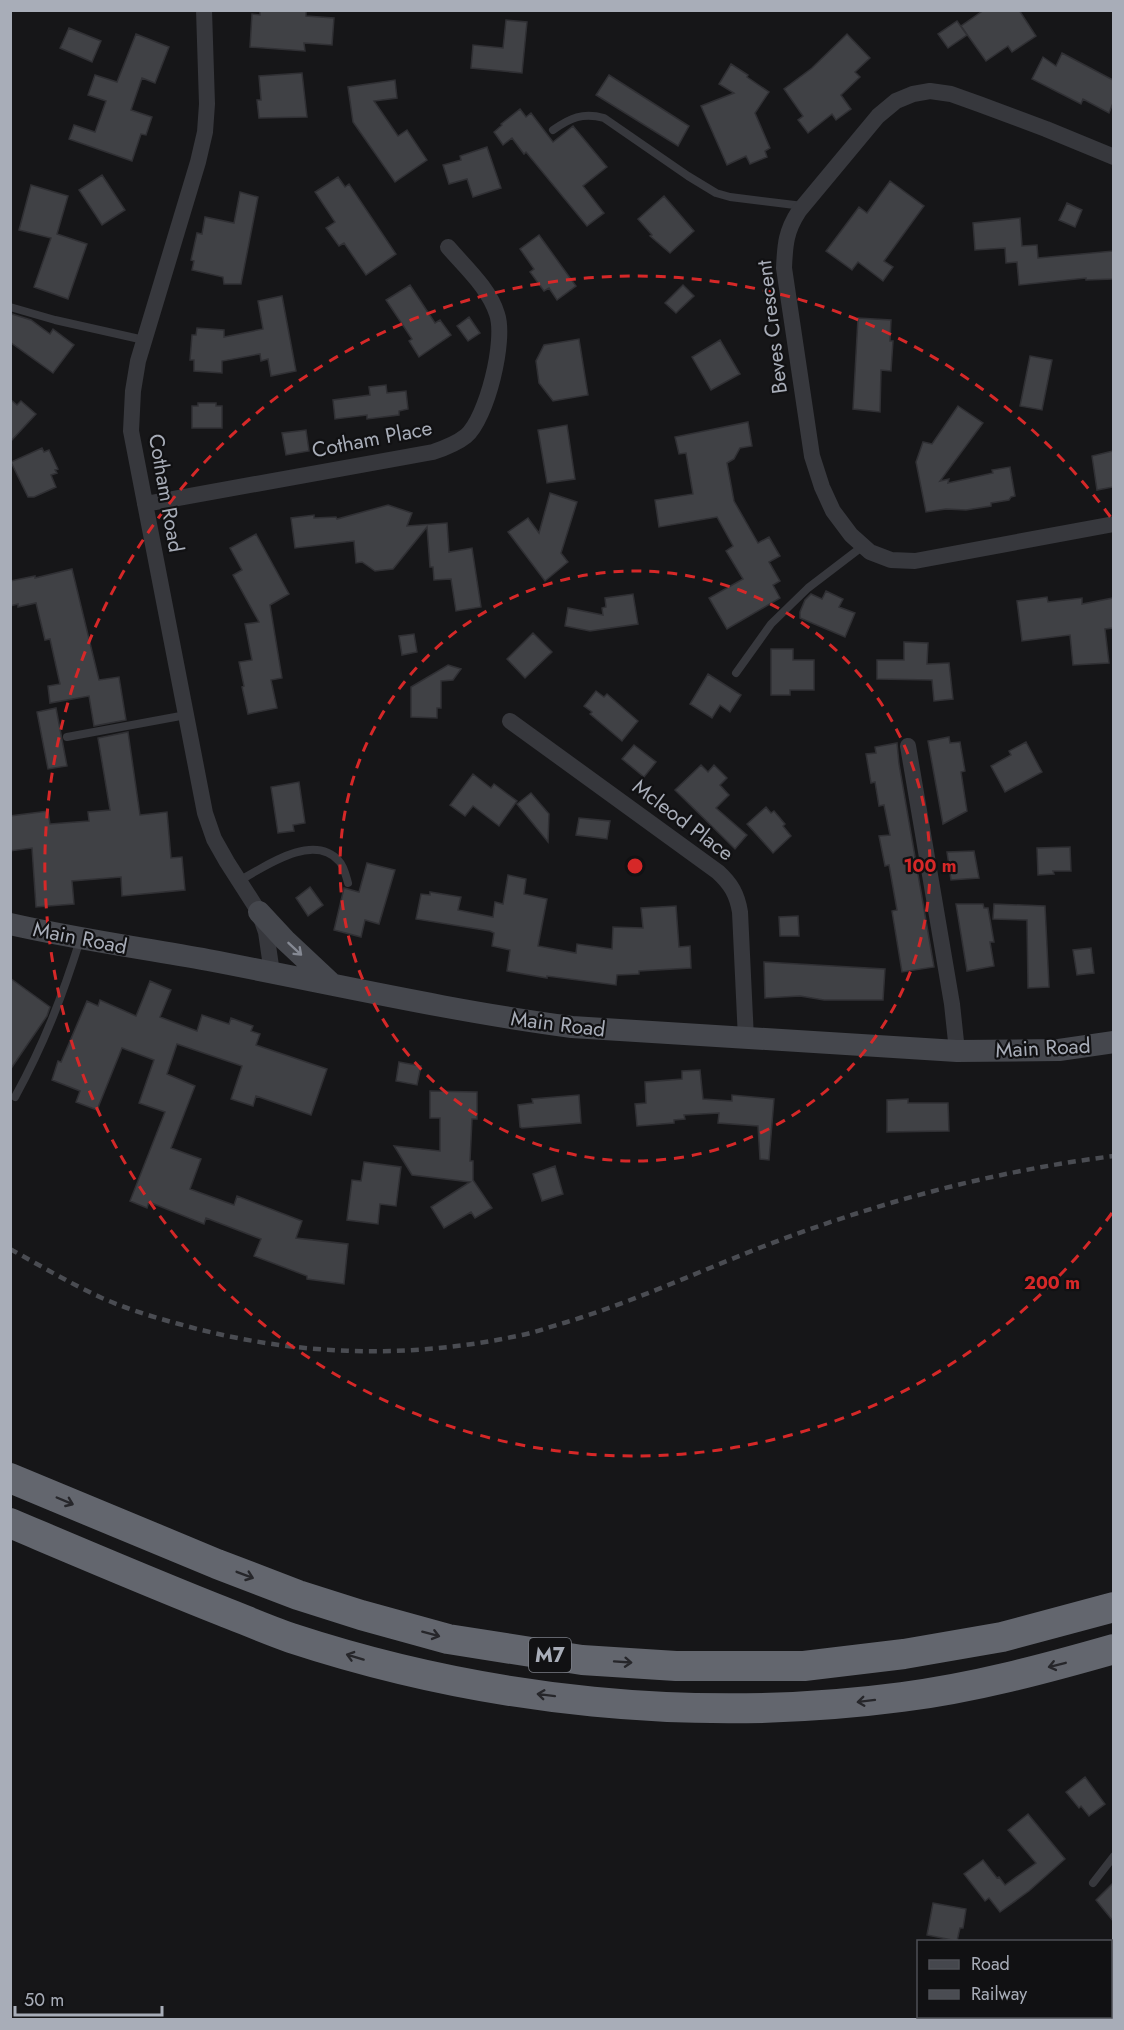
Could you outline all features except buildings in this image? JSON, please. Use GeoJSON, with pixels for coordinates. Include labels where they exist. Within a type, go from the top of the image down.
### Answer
{"type":"FeatureCollection","features":[{"type":"Feature","properties":{"kind":"highway","name":"M7"},"geometry":{"type":"LineString","coordinates":[[10,1478],[217,1564],[361,1616],[448,1638],[582,1660],[676,1666],[804,1666],[904,1654],[1002,1637],[1110,1608]]}},
{"type":"Feature","properties":{"kind":"highway","name":"M7"},"geometry":{"type":"LineString","coordinates":[[10,1523],[199,1602],[290,1637],[392,1668],[513,1691],[640,1706],[730,1709],[836,1705],[904,1697],[983,1683],[1113,1649]]}},
{"type":"Feature","properties":{"kind":"main road"},"geometry":{"type":"LineString","coordinates":[[259,912],[333,985]]}},
{"type":"Feature","properties":{"kind":"main road","name":"Main Road"},"geometry":{"type":"LineString","coordinates":[[10,924],[514,1019],[572,1027],[957,1051],[1059,1050],[1113,1042]]}},
{"type":"Feature","properties":{"kind":"street","name":"Cotham Road"},"geometry":{"type":"LineString","coordinates":[[204,10],[207,104],[205,132],[138,361],[133,391],[131,431],[205,813],[214,839],[259,912],[266,932],[272,973]]}},
{"type":"Feature","properties":{"kind":"street","name":"Beves Crescent"},"geometry":{"type":"LineString","coordinates":[[1113,157],[1046,129],[951,94],[930,91],[913,94],[896,101],[878,116],[803,206],[789,227],[785,243],[784,268],[812,456],[833,511],[851,535],[870,552],[891,560],[915,561],[1113,524]]}},
{"type":"Feature","properties":{"kind":"street","name":"Cotham Place"},"geometry":{"type":"LineString","coordinates":[[145,504],[433,453],[468,435],[479,417],[498,362],[501,332],[498,315],[490,298],[448,247]]}},
{"type":"Feature","properties":{"kind":"street","name":"Mcleod Place"},"geometry":{"type":"LineString","coordinates":[[510,721],[718,872],[730,884],[737,897],[740,912],[746,1039]]}},
{"type":"Feature","properties":{"kind":"street"},"geometry":{"type":"LineString","coordinates":[[908,746],[952,1004],[957,1051]]}},
{"type":"Feature","properties":{"kind":"lane"},"geometry":{"type":"LineString","coordinates":[[553,130],[581,115],[598,116],[716,193],[730,197],[803,206]]}},
{"type":"Feature","properties":{"kind":"lane"},"geometry":{"type":"LineString","coordinates":[[10,307],[55,320],[144,340]]}},
{"type":"Feature","properties":{"kind":"lane"},"geometry":{"type":"LineString","coordinates":[[736,673],[771,624],[808,588],[863,546]]}},
{"type":"Feature","properties":{"kind":"lane"},"geometry":{"type":"LineString","coordinates":[[67,737],[186,715]]}},
{"type":"Feature","properties":{"kind":"lane"},"geometry":{"type":"LineString","coordinates":[[239,881],[274,861],[305,850],[333,856],[341,863],[348,883]]}},
{"type":"Feature","properties":{"kind":"lane"},"geometry":{"type":"LineString","coordinates":[[15,1097],[35,1061],[58,1007],[81,939]]}},
{"type":"Feature","properties":{"kind":"lane"},"geometry":{"type":"LineString","coordinates":[[1093,1883],[1113,1856]]}},
{"type":"Feature","properties":{"kind":"railway"},"geometry":{"type":"LineString","coordinates":[[10,1249],[111,1302],[160,1319],[221,1335],[264,1343],[350,1351],[436,1348],[522,1335],[567,1322],[809,1229],[894,1202],[981,1179],[1114,1156]]}}]}
